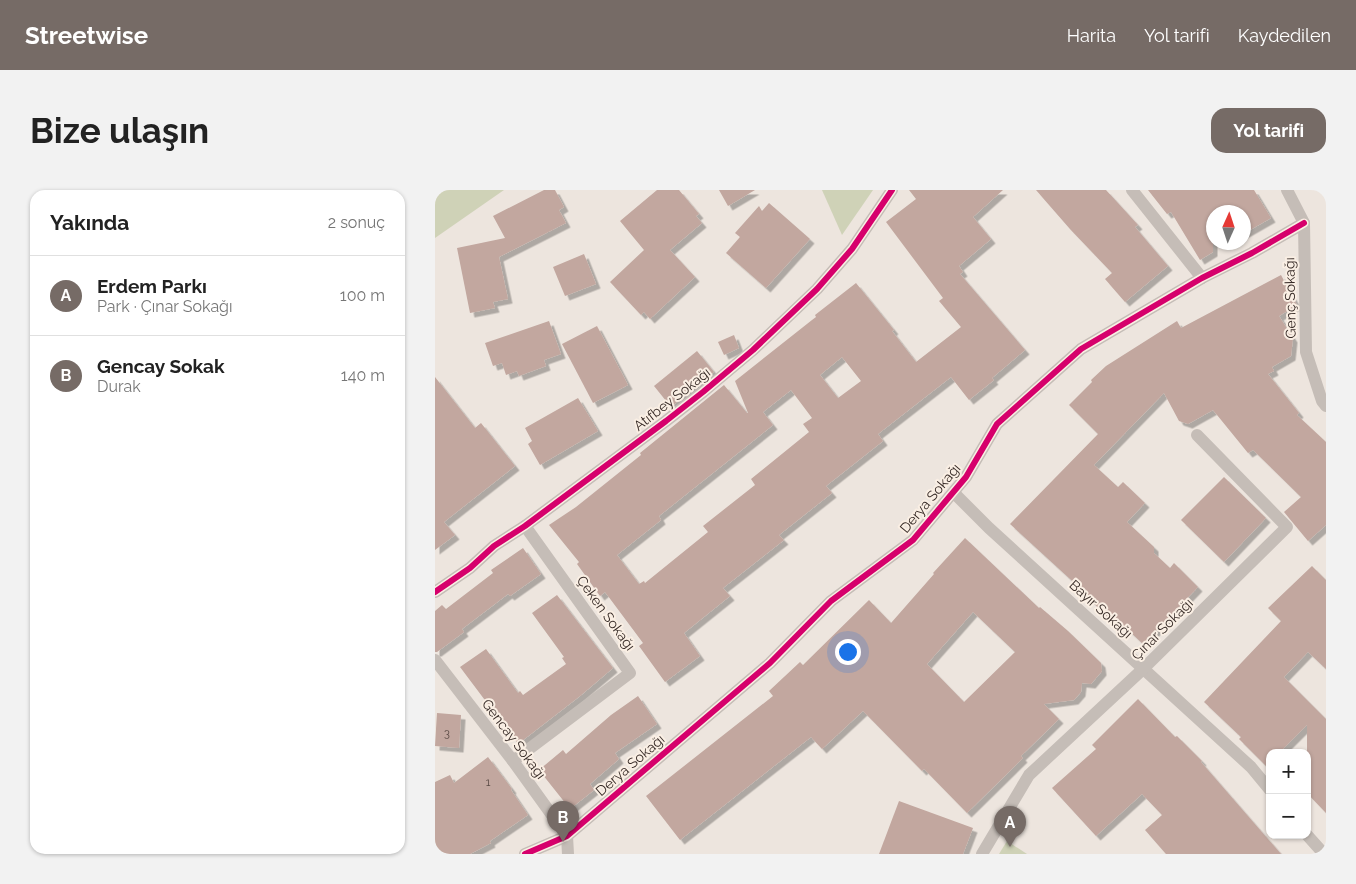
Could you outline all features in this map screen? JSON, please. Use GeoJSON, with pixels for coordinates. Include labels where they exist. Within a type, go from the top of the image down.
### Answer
{"type":"FeatureCollection","features":[{"type":"Feature","properties":{"kind":"street","name":"Atıfbey Sokağı"},"geometry":{"type":"LineString","coordinates":[[435,592],[470,568],[494,546],[525,526],[688,404],[769,336],[817,289],[852,249],[892,190]]}},
{"type":"Feature","properties":{"kind":"street"},"geometry":{"type":"LineString","coordinates":[[1132,190],[1202,278]]}},
{"type":"Feature","properties":{"kind":"street","name":"Genç Sokağı"},"geometry":{"type":"LineString","coordinates":[[1287,190],[1304,223],[1306,352],[1325,402]]}},
{"type":"Feature","properties":{"kind":"street","name":"Derya Sokağı"},"geometry":{"type":"LineString","coordinates":[[525,854],[567,836],[770,662],[831,601],[913,540],[967,477],[997,424],[1081,349],[1202,278],[1252,253],[1304,223]]}},
{"type":"Feature","properties":{"kind":"street","name":"Çınar Sokağı"},"geometry":{"type":"LineString","coordinates":[[982,854],[1029,775],[1143,669],[1287,527],[1197,434]]}},
{"type":"Feature","properties":{"kind":"street","name":"Bayır Sokağı"},"geometry":{"type":"LineString","coordinates":[[954,493],[989,528],[1251,767],[1266,785]]}},
{"type":"Feature","properties":{"kind":"street","name":"Çeken Sokağı"},"geometry":{"type":"LineString","coordinates":[[513,761],[630,673],[525,526]]}},
{"type":"Feature","properties":{"kind":"street","name":"Gencay Sokağı"},"geometry":{"type":"LineString","coordinates":[[435,660],[513,761],[567,836]]}},
{"type":"Feature","properties":{"kind":"street"},"geometry":{"type":"LineString","coordinates":[[567,836],[568,854]]}},
{"type":"Feature","properties":{"kind":"street"},"geometry":{"type":"LineString","coordinates":[[1311,839],[1323,854]]}},
{"type":"Feature","properties":{"kind":"green space"},"geometry":{"type":"Polygon","coordinates":[[[435,190],[504,190],[435,238],[435,190]]]}},
{"type":"Feature","properties":{"kind":"green space"},"geometry":{"type":"Polygon","coordinates":[[[822,190],[873,190],[842,235],[822,190]]]}},
{"type":"Feature","properties":{"kind":"green space"},"geometry":{"type":"Polygon","coordinates":[[[1007,841],[1027,854],[999,854],[1007,841]]]}},
{"type":"Feature","properties":{"kind":"building"},"geometry":{"type":"Polygon","coordinates":[[[544,190],[555,190],[564,207],[559,210],[566,223],[499,257],[508,299],[493,302],[495,308],[470,313],[457,248],[505,238],[493,216],[544,190]]]}},
{"type":"Feature","properties":{"kind":"building"},"geometry":{"type":"Polygon","coordinates":[[[657,190],[679,190],[699,214],[696,216],[702,223],[670,250],[695,277],[650,319],[644,312],[641,315],[610,282],[644,250],[620,221],[657,190]]]}},
{"type":"Feature","properties":{"kind":"building"},"geometry":{"type":"Polygon","coordinates":[[[719,190],[755,190],[728,206],[719,190]]]}},
{"type":"Feature","properties":{"kind":"building"},"geometry":{"type":"Polygon","coordinates":[[[909,190],[1003,190],[973,217],[991,239],[959,266],[963,272],[960,274],[1025,350],[992,378],[994,380],[969,400],[951,377],[878,434],[883,441],[826,486],[832,493],[779,535],[784,540],[723,588],[730,596],[684,633],[700,656],[665,682],[639,646],[643,643],[605,592],[600,596],[577,564],[579,562],[549,525],[576,507],[641,455],[640,453],[724,385],[748,413],[735,381],[856,283],[894,330],[892,331],[916,362],[961,327],[939,301],[943,298],[886,222],[916,199],[909,190]],[[842,357],[820,375],[838,398],[861,381],[842,357]],[[791,390],[763,412],[773,425],[659,516],[661,520],[617,555],[639,584],[644,581],[645,583],[708,532],[703,526],[755,485],[751,479],[809,432],[803,424],[812,418],[791,390]]]}},
{"type":"Feature","properties":{"kind":"building"},"geometry":{"type":"Polygon","coordinates":[[[1036,190],[1106,190],[1138,225],[1135,227],[1168,266],[1125,302],[1105,279],[1112,273],[1036,190]]]}},
{"type":"Feature","properties":{"kind":"building"},"geometry":{"type":"Polygon","coordinates":[[[1148,190],[1254,190],[1271,218],[1251,229],[1251,205],[1206,205],[1206,250],[1213,250],[1213,252],[1200,260],[1171,212],[1167,214],[1148,190]]]}},
{"type":"Feature","properties":{"kind":"building"},"geometry":{"type":"Polygon","coordinates":[[[769,203],[810,239],[766,288],[726,253],[740,237],[735,233],[759,206],[762,211],[769,203]]]}},
{"type":"Feature","properties":{"kind":"building"},"geometry":{"type":"Polygon","coordinates":[[[584,254],[596,284],[565,296],[553,267],[584,254]]]}},
{"type":"Feature","properties":{"kind":"building"},"geometry":{"type":"Polygon","coordinates":[[[1281,275],[1297,305],[1279,316],[1293,338],[1291,356],[1272,367],[1274,371],[1268,374],[1299,413],[1297,415],[1326,442],[1326,525],[1308,541],[1284,512],[1301,497],[1253,450],[1248,453],[1213,410],[1188,424],[1179,421],[1164,393],[1094,465],[1118,487],[1123,482],[1145,503],[1127,522],[1154,547],[1154,553],[1170,568],[1174,563],[1198,587],[1143,644],[1111,614],[1108,617],[1081,589],[1010,524],[1098,434],[1069,405],[1106,366],[1177,321],[1181,328],[1281,275]]]}},
{"type":"Feature","properties":{"kind":"building"},"geometry":{"type":"Polygon","coordinates":[[[549,321],[561,354],[544,360],[546,366],[519,376],[517,371],[506,375],[502,363],[493,366],[485,343],[549,321]]]}},
{"type":"Feature","properties":{"kind":"building"},"geometry":{"type":"Polygon","coordinates":[[[597,326],[628,385],[593,403],[562,344],[597,326]]]}},
{"type":"Feature","properties":{"kind":"building"},"geometry":{"type":"Polygon","coordinates":[[[734,335],[739,348],[724,355],[718,342],[734,335]]]}},
{"type":"Feature","properties":{"kind":"building"},"geometry":{"type":"Polygon","coordinates":[[[697,351],[714,372],[671,407],[654,386],[697,351]]]}},
{"type":"Feature","properties":{"kind":"building"},"geometry":{"type":"Polygon","coordinates":[[[435,377],[475,428],[481,423],[515,466],[444,522],[455,535],[435,550],[435,377]]]}},
{"type":"Feature","properties":{"kind":"building"},"geometry":{"type":"Polygon","coordinates":[[[578,398],[598,431],[540,465],[528,444],[532,441],[525,428],[578,398]]]}},
{"type":"Feature","properties":{"kind":"building"},"geometry":{"type":"Polygon","coordinates":[[[1224,477],[1266,518],[1224,562],[1181,520],[1224,477]]]}},
{"type":"Feature","properties":{"kind":"building"},"geometry":{"type":"Polygon","coordinates":[[[965,538],[1101,663],[1102,671],[1091,684],[1082,683],[1081,692],[1074,700],[1044,704],[1059,719],[1021,756],[1023,758],[967,813],[924,769],[922,771],[863,711],[822,749],[811,737],[680,840],[646,796],[773,696],[769,691],[800,662],[803,665],[869,600],[891,623],[965,538]],[[973,612],[927,664],[964,702],[1015,652],[973,612]]]}},
{"type":"Feature","properties":{"kind":"building"},"geometry":{"type":"Polygon","coordinates":[[[523,548],[541,574],[510,596],[508,594],[462,629],[464,632],[435,652],[435,611],[442,605],[446,609],[493,573],[491,570],[523,548]]]}},
{"type":"Feature","properties":{"kind":"building"},"geometry":{"type":"Polygon","coordinates":[[[1312,566],[1326,580],[1326,669],[1308,652],[1284,677],[1326,719],[1326,813],[1311,797],[1311,749],[1307,749],[1307,725],[1283,749],[1266,749],[1266,766],[1239,739],[1241,737],[1204,702],[1281,621],[1268,608],[1312,566]]]}},
{"type":"Feature","properties":{"kind":"building"},"geometry":{"type":"Polygon","coordinates":[[[557,595],[613,668],[518,744],[460,667],[486,649],[518,693],[520,691],[523,695],[566,664],[562,658],[564,657],[532,613],[557,595]]]}},
{"type":"Feature","properties":{"kind":"building"},"geometry":{"type":"Polygon","coordinates":[[[638,696],[657,724],[615,753],[619,759],[590,784],[594,790],[570,809],[539,770],[563,750],[566,754],[611,715],[638,696]]]}},
{"type":"Feature","properties":{"kind":"building"},"geometry":{"type":"Polygon","coordinates":[[[1138,699],[1175,737],[1177,736],[1202,761],[1266,839],[1281,854],[1166,854],[1145,830],[1162,815],[1142,794],[1096,836],[1052,788],[1096,749],[1092,745],[1138,699]]]}},
{"type":"Feature","properties":{"kind":"building"},"geometry":{"type":"Polygon","coordinates":[[[437,713],[461,715],[459,748],[435,746],[437,713]]]}},
{"type":"Feature","properties":{"kind":"building"},"geometry":{"type":"Polygon","coordinates":[[[488,757],[512,789],[528,815],[490,841],[491,843],[470,854],[435,854],[435,782],[450,775],[454,783],[488,757]]]}},
{"type":"Feature","properties":{"kind":"building"},"geometry":{"type":"Polygon","coordinates":[[[899,801],[973,828],[963,854],[879,854],[899,801]]]}},
{"type":"Feature","properties":{"kind":"cycle path"},"geometry":{"type":"LineString","coordinates":[[435,592],[470,568],[494,546],[525,526],[666,421],[753,350],[817,289],[852,249],[892,190]]}},
{"type":"Feature","properties":{"kind":"cycle path"},"geometry":{"type":"LineString","coordinates":[[525,854],[567,836],[770,663],[831,601],[913,540],[966,477],[997,424],[1081,349],[1202,278],[1252,253],[1304,223]]}},
{"type":"Feature","properties":{"kind":"place","name":"Gencay Sokak"},"geometry":{"type":"Point","coordinates":[563,842]}},
{"type":"Feature","properties":{"kind":"place","name":"Erdem Parkı"},"geometry":{"type":"Point","coordinates":[1010,847]}}]}
